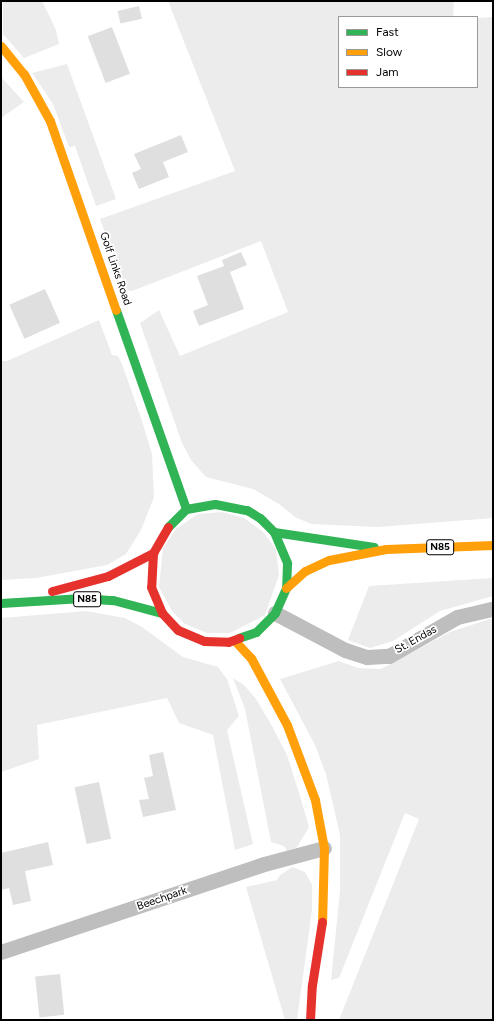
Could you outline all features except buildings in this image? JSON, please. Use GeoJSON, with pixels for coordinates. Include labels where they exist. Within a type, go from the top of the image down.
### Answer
{"type":"FeatureCollection","features":[{"type":"Feature","properties":{"kind":"main road","name":"Golf Links Road"},"geometry":{"type":"LineString","coordinates":[[1,46],[24,74],[50,121],[186,509]]}},
{"type":"Feature","properties":{"kind":"main road","name":"N85"},"geometry":{"type":"LineString","coordinates":[[215,504],[247,510],[260,518],[274,532],[287,563],[286,588],[275,613],[256,632],[235,641],[204,641],[178,630],[162,614],[150,587],[152,553],[166,528],[186,509],[215,504]]}},
{"type":"Feature","properties":{"kind":"main road","name":"N85"},"geometry":{"type":"LineString","coordinates":[[274,532],[386,549]]}},
{"type":"Feature","properties":{"kind":"main road","name":"N85"},"geometry":{"type":"LineString","coordinates":[[286,588],[305,571],[329,560],[386,549],[493,545]]}},
{"type":"Feature","properties":{"kind":"main road","name":"N85"},"geometry":{"type":"LineString","coordinates":[[6,602],[108,576],[152,553]]}},
{"type":"Feature","properties":{"kind":"main road","name":"N85"},"geometry":{"type":"LineString","coordinates":[[6,602],[82,598],[113,600],[162,614]]}},
{"type":"Feature","properties":{"kind":"main road"},"geometry":{"type":"LineString","coordinates":[[235,641],[251,658],[287,725],[315,800],[324,848],[324,913],[312,985],[310,1020]]}},
{"type":"Feature","properties":{"kind":"street","name":"St. Endas"},"geometry":{"type":"LineString","coordinates":[[275,613],[345,650],[367,657],[389,656],[458,617],[493,609]]}},
{"type":"Feature","properties":{"kind":"street","name":"Beechpark"},"geometry":{"type":"LineString","coordinates":[[1,952],[264,864],[324,848]]}},
{"type":"Feature","properties":{"kind":"shaded area"},"geometry":{"type":"Polygon","coordinates":[[[3,1],[42,1],[56,30],[59,44],[24,58],[3,34],[3,1]]]}},
{"type":"Feature","properties":{"kind":"shaded area"},"geometry":{"type":"Polygon","coordinates":[[[168,1],[454,1],[453,16],[338,16],[338,88],[478,88],[478,18],[493,17],[493,518],[378,527],[311,524],[295,517],[279,504],[253,489],[206,477],[191,460],[182,443],[140,323],[159,310],[180,356],[288,312],[261,241],[132,291],[126,290],[100,219],[235,171],[168,1]]]}},
{"type":"Feature","properties":{"kind":"shaded area"},"geometry":{"type":"Polygon","coordinates":[[[67,64],[116,199],[96,206],[75,146],[69,147],[53,104],[32,73],[67,64]]]}},
{"type":"Feature","properties":{"kind":"shaded area"},"geometry":{"type":"Polygon","coordinates":[[[1,77],[24,102],[1,118],[1,77]]]}},
{"type":"Feature","properties":{"kind":"shaded area"},"geometry":{"type":"Polygon","coordinates":[[[99,320],[112,355],[118,356],[122,364],[141,418],[152,454],[154,497],[141,530],[126,554],[107,565],[36,578],[1,580],[1,361],[7,361],[99,320]]]}},
{"type":"Feature","properties":{"kind":"shaded area"},"geometry":{"type":"Polygon","coordinates":[[[222,512],[244,518],[263,532],[276,549],[279,575],[265,615],[230,633],[207,633],[185,624],[172,611],[159,587],[163,548],[176,529],[198,514],[222,512]]]}},
{"type":"Feature","properties":{"kind":"shaded area"},"geometry":{"type":"Polygon","coordinates":[[[493,578],[493,596],[440,611],[393,641],[370,648],[348,640],[369,586],[493,578]]]}},
{"type":"Feature","properties":{"kind":"shaded area"},"geometry":{"type":"Polygon","coordinates":[[[86,611],[125,618],[142,627],[183,657],[218,667],[227,679],[239,716],[227,730],[253,844],[235,850],[213,735],[179,723],[167,698],[37,725],[39,759],[1,772],[1,618],[86,611]]]}},
{"type":"Feature","properties":{"kind":"shaded area"},"geometry":{"type":"Polygon","coordinates":[[[493,618],[493,1020],[339,1020],[419,819],[405,813],[339,978],[331,980],[340,891],[340,835],[326,774],[315,745],[280,679],[339,661],[358,668],[381,669],[450,632],[493,618]]]}},
{"type":"Feature","properties":{"kind":"shaded area"},"geometry":{"type":"Polygon","coordinates":[[[233,678],[244,685],[256,699],[272,726],[287,755],[300,796],[309,827],[297,847],[287,851],[284,846],[271,842],[245,709],[233,678]]]}},
{"type":"Feature","properties":{"kind":"shaded area"},"geometry":{"type":"Polygon","coordinates":[[[292,867],[305,872],[312,885],[312,910],[297,1020],[285,1020],[246,887],[277,880],[279,876],[292,867]]]}},
{"type":"Feature","properties":{"kind":"traffic: fast"},"geometry":{"type":"LineString","coordinates":[[116,310],[186,509]]}},
{"type":"Feature","properties":{"kind":"traffic: fast"},"geometry":{"type":"LineString","coordinates":[[215,504],[247,510],[260,518],[274,532],[287,563],[286,588],[275,613],[256,632],[239,638]]}},
{"type":"Feature","properties":{"kind":"traffic: fast"},"geometry":{"type":"LineString","coordinates":[[168,527],[186,509],[215,504]]}},
{"type":"Feature","properties":{"kind":"traffic: fast"},"geometry":{"type":"LineString","coordinates":[[274,532],[374,547]]}},
{"type":"Feature","properties":{"kind":"traffic: fast"},"geometry":{"type":"LineString","coordinates":[[1,603],[82,598],[113,600],[162,613]]}},
{"type":"Feature","properties":{"kind":"traffic: slow"},"geometry":{"type":"LineString","coordinates":[[1,46],[24,74],[50,121],[116,310]]}},
{"type":"Feature","properties":{"kind":"traffic: slow"},"geometry":{"type":"LineString","coordinates":[[286,588],[305,571],[329,560],[386,549],[493,545]]}},
{"type":"Feature","properties":{"kind":"traffic: slow"},"geometry":{"type":"LineString","coordinates":[[235,641],[251,658],[287,725],[315,800],[324,848],[322,922]]}},
{"type":"Feature","properties":{"kind":"traffic: jam"},"geometry":{"type":"LineString","coordinates":[[168,527],[153,553],[151,587],[162,613],[178,630],[204,641],[228,642],[239,638]]}},
{"type":"Feature","properties":{"kind":"traffic: jam"},"geometry":{"type":"LineString","coordinates":[[52,591],[108,576],[153,553]]}},
{"type":"Feature","properties":{"kind":"traffic: jam"},"geometry":{"type":"LineString","coordinates":[[310,1020],[312,985],[322,922]]}}]}
